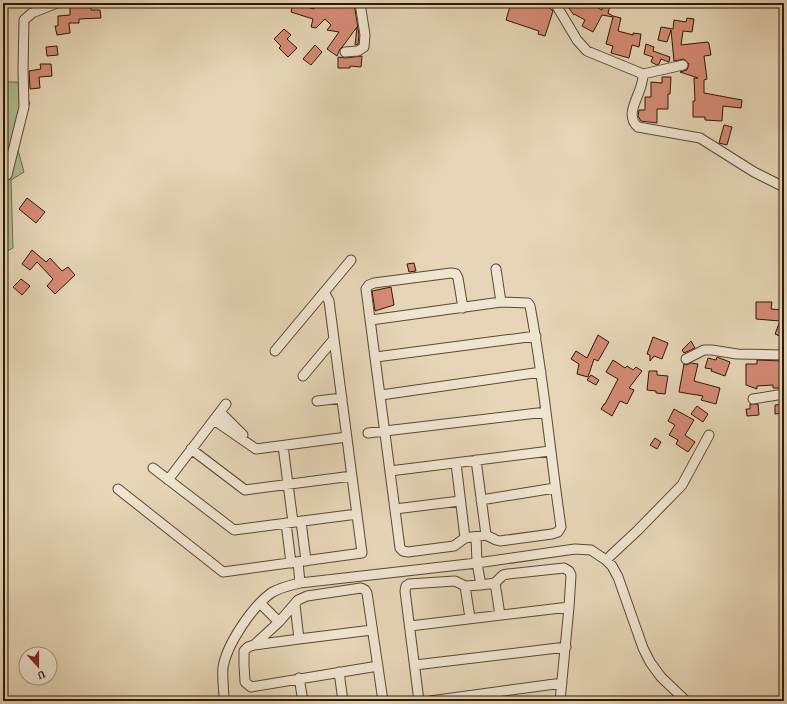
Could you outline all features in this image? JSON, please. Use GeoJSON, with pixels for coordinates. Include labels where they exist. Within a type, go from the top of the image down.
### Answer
{"type":"FeatureCollection","features":[{"type":"Feature","properties":{"kind":"street"},"geometry":{"type":"LineString","coordinates":[[7,175],[24,107],[24,20],[32,13],[57,3]]}},
{"type":"Feature","properties":{"kind":"street"},"geometry":{"type":"LineString","coordinates":[[345,52],[358,51],[364,47],[365,34],[360,3]]}},
{"type":"Feature","properties":{"kind":"street"},"geometry":{"type":"LineString","coordinates":[[556,3],[577,40],[587,50],[643,74],[683,65]]}},
{"type":"Feature","properties":{"kind":"street"},"geometry":{"type":"LineString","coordinates":[[643,74],[641,88],[631,114],[632,122],[638,127],[700,138],[754,172],[784,187]]}},
{"type":"Feature","properties":{"kind":"street"},"geometry":{"type":"LineString","coordinates":[[275,350],[351,260]]}},
{"type":"Feature","properties":{"kind":"street"},"geometry":{"type":"LineString","coordinates":[[496,269],[501,302]]}},
{"type":"Feature","properties":{"kind":"street"},"geometry":{"type":"LineString","coordinates":[[371,320],[463,308],[501,302],[528,303],[530,306],[536,336],[541,372],[561,527],[558,532],[500,541],[486,536],[465,538],[454,546],[408,552],[403,551],[400,548],[366,289],[369,285],[374,283],[451,273],[456,274],[458,278],[463,308]]}},
{"type":"Feature","properties":{"kind":"street"},"geometry":{"type":"LineString","coordinates":[[118,488],[223,572],[362,554],[329,301],[324,292]]}},
{"type":"Feature","properties":{"kind":"street"},"geometry":{"type":"LineString","coordinates":[[376,357],[536,336]]}},
{"type":"Feature","properties":{"kind":"street"},"geometry":{"type":"LineString","coordinates":[[303,376],[334,339]]}},
{"type":"Feature","properties":{"kind":"street"},"geometry":{"type":"LineString","coordinates":[[686,359],[704,350],[737,354],[784,355]]}},
{"type":"Feature","properties":{"kind":"street"},"geometry":{"type":"LineString","coordinates":[[380,395],[541,372]]}},
{"type":"Feature","properties":{"kind":"street"},"geometry":{"type":"LineString","coordinates":[[753,398],[784,394]]}},
{"type":"Feature","properties":{"kind":"street"},"geometry":{"type":"LineString","coordinates":[[317,401],[342,398]]}},
{"type":"Feature","properties":{"kind":"street"},"geometry":{"type":"LineString","coordinates":[[168,480],[223,408],[256,449]]}},
{"type":"Feature","properties":{"kind":"street"},"geometry":{"type":"LineString","coordinates":[[368,433],[546,412]]}},
{"type":"Feature","properties":{"kind":"street"},"geometry":{"type":"LineString","coordinates":[[214,420],[256,449],[347,437]]}},
{"type":"Feature","properties":{"kind":"street"},"geometry":{"type":"LineString","coordinates":[[606,560],[682,485],[709,435]]}},
{"type":"Feature","properties":{"kind":"street"},"geometry":{"type":"LineString","coordinates":[[283,446],[300,583]]}},
{"type":"Feature","properties":{"kind":"street"},"geometry":{"type":"LineString","coordinates":[[191,449],[245,490],[352,476]]}},
{"type":"Feature","properties":{"kind":"street"},"geometry":{"type":"LineString","coordinates":[[390,471],[550,451]]}},
{"type":"Feature","properties":{"kind":"street"},"geometry":{"type":"LineString","coordinates":[[476,460],[486,536]]}},
{"type":"Feature","properties":{"kind":"street"},"geometry":{"type":"LineString","coordinates":[[456,463],[465,538]]}},
{"type":"Feature","properties":{"kind":"street"},"geometry":{"type":"LineString","coordinates":[[153,468],[234,530],[357,514]]}},
{"type":"Feature","properties":{"kind":"street"},"geometry":{"type":"LineString","coordinates":[[481,500],[555,488]]}},
{"type":"Feature","properties":{"kind":"street"},"geometry":{"type":"LineString","coordinates":[[395,509],[460,501]]}},
{"type":"Feature","properties":{"kind":"street"},"geometry":{"type":"LineString","coordinates":[[293,522],[298,562]]}},
{"type":"Feature","properties":{"kind":"street"},"geometry":{"type":"LineString","coordinates":[[476,537],[477,563],[482,585]]}},
{"type":"Feature","properties":{"kind":"street"},"geometry":{"type":"LineString","coordinates":[[224,701],[223,667],[233,639],[247,619],[272,593],[289,585],[477,563],[576,549],[591,550],[612,566],[618,577],[643,648],[650,662],[661,677],[686,701]]}},
{"type":"Feature","properties":{"kind":"street"},"geometry":{"type":"LineString","coordinates":[[420,701],[405,591],[406,586],[409,584],[455,581],[465,586],[482,585],[495,583],[503,575],[564,568],[569,570],[571,575],[566,647],[560,701]]}},
{"type":"Feature","properties":{"kind":"street"},"geometry":{"type":"LineString","coordinates":[[495,583],[500,615]]}},
{"type":"Feature","properties":{"kind":"street"},"geometry":{"type":"LineString","coordinates":[[465,586],[470,618]]}},
{"type":"Feature","properties":{"kind":"street"},"geometry":{"type":"LineString","coordinates":[[254,645],[295,606],[298,600],[307,596],[361,588],[367,593],[382,701]]}},
{"type":"Feature","properties":{"kind":"street"},"geometry":{"type":"LineString","coordinates":[[261,604],[279,622]]}},
{"type":"Feature","properties":{"kind":"street"},"geometry":{"type":"LineString","coordinates":[[295,606],[299,639]]}},
{"type":"Feature","properties":{"kind":"street"},"geometry":{"type":"LineString","coordinates":[[410,626],[569,607]]}},
{"type":"Feature","properties":{"kind":"street"},"geometry":{"type":"LineString","coordinates":[[372,630],[248,647],[244,651],[245,682],[251,686],[378,666]]}},
{"type":"Feature","properties":{"kind":"street"},"geometry":{"type":"LineString","coordinates":[[415,666],[566,647]]}},
{"type":"Feature","properties":{"kind":"street"},"geometry":{"type":"LineString","coordinates":[[339,672],[343,701]]}},
{"type":"Feature","properties":{"kind":"street"},"geometry":{"type":"LineString","coordinates":[[299,678],[303,701]]}},
{"type":"Feature","properties":{"kind":"street"},"geometry":{"type":"LineString","coordinates":[[430,701],[562,683]]}},
{"type":"Feature","properties":{"kind":"green space"},"geometry":{"type":"Polygon","coordinates":[[[3,82],[17,82],[30,103],[15,139],[24,172],[11,180],[13,248],[3,253],[3,82]]]}},
{"type":"Feature","properties":{"kind":"building"},"geometry":{"type":"Polygon","coordinates":[[[71,3],[91,3],[91,10],[100,10],[101,18],[79,19],[79,23],[69,23],[70,33],[57,35],[55,26],[58,26],[58,16],[70,15],[71,3]]]}},
{"type":"Feature","properties":{"kind":"building"},"geometry":{"type":"Polygon","coordinates":[[[293,3],[314,9],[315,3],[354,3],[359,35],[358,44],[355,45],[357,27],[340,49],[337,56],[327,49],[339,32],[327,30],[331,25],[325,19],[316,28],[311,27],[313,19],[291,12],[293,3]]]}},
{"type":"Feature","properties":{"kind":"building"},"geometry":{"type":"Polygon","coordinates":[[[511,3],[536,3],[550,8],[553,11],[545,36],[538,34],[539,31],[506,20],[511,3]]]}},
{"type":"Feature","properties":{"kind":"building"},"geometry":{"type":"Polygon","coordinates":[[[565,3],[589,3],[602,10],[603,5],[610,6],[608,13],[621,18],[618,31],[633,35],[633,33],[641,34],[639,47],[632,45],[629,58],[611,53],[613,46],[606,44],[613,17],[602,15],[593,32],[582,26],[585,20],[574,15],[565,3]]]}},
{"type":"Feature","properties":{"kind":"building"},"geometry":{"type":"Polygon","coordinates":[[[687,18],[694,19],[692,32],[683,31],[681,45],[708,42],[709,44],[711,55],[704,56],[707,79],[704,80],[704,93],[742,100],[741,108],[723,106],[722,121],[705,120],[705,117],[693,117],[693,101],[695,101],[694,78],[698,78],[680,72],[687,70],[689,64],[684,59],[674,61],[671,30],[667,42],[658,40],[661,27],[673,29],[674,20],[686,22],[687,18]]]}},
{"type":"Feature","properties":{"kind":"building"},"geometry":{"type":"Polygon","coordinates":[[[284,29],[291,35],[287,39],[297,48],[288,57],[279,48],[281,46],[274,39],[284,29]]]}},
{"type":"Feature","properties":{"kind":"building"},"geometry":{"type":"Polygon","coordinates":[[[646,44],[654,47],[653,51],[670,57],[669,62],[661,59],[657,65],[651,62],[653,57],[644,54],[646,44]]]}},
{"type":"Feature","properties":{"kind":"building"},"geometry":{"type":"Polygon","coordinates":[[[315,45],[322,52],[311,65],[303,59],[315,45]]]}},
{"type":"Feature","properties":{"kind":"building"},"geometry":{"type":"Polygon","coordinates":[[[57,46],[58,55],[47,56],[46,47],[57,46]]]}},
{"type":"Feature","properties":{"kind":"building"},"geometry":{"type":"Polygon","coordinates":[[[362,56],[361,67],[350,66],[350,68],[338,68],[338,57],[345,58],[362,56]]]}},
{"type":"Feature","properties":{"kind":"building"},"geometry":{"type":"Polygon","coordinates":[[[40,64],[51,64],[52,76],[39,77],[40,88],[30,89],[29,71],[41,69],[40,64]]]}},
{"type":"Feature","properties":{"kind":"building"},"geometry":{"type":"Polygon","coordinates":[[[662,77],[671,77],[670,94],[668,94],[668,109],[657,109],[657,123],[641,121],[638,116],[639,110],[645,110],[645,97],[651,97],[651,82],[662,83],[662,77]]]}},
{"type":"Feature","properties":{"kind":"building"},"geometry":{"type":"Polygon","coordinates":[[[724,125],[732,127],[727,145],[719,143],[724,125]]]}},
{"type":"Feature","properties":{"kind":"building"},"geometry":{"type":"Polygon","coordinates":[[[27,198],[45,212],[36,223],[19,209],[27,198]]]}},
{"type":"Feature","properties":{"kind":"building"},"geometry":{"type":"Polygon","coordinates":[[[32,250],[46,262],[50,258],[62,271],[68,267],[75,275],[55,294],[47,286],[53,279],[37,262],[30,270],[22,264],[32,250]]]}},
{"type":"Feature","properties":{"kind":"building"},"geometry":{"type":"Polygon","coordinates":[[[414,263],[416,271],[409,272],[407,264],[414,263]]]}},
{"type":"Feature","properties":{"kind":"building"},"geometry":{"type":"Polygon","coordinates":[[[21,279],[30,286],[22,295],[13,287],[21,279]]]}},
{"type":"Feature","properties":{"kind":"building"},"geometry":{"type":"Polygon","coordinates":[[[391,287],[394,305],[375,311],[372,291],[391,287]]]}},
{"type":"Feature","properties":{"kind":"building"},"geometry":{"type":"Polygon","coordinates":[[[756,302],[772,302],[771,309],[784,310],[784,338],[775,334],[780,321],[756,319],[756,302]]]}},
{"type":"Feature","properties":{"kind":"building"},"geometry":{"type":"Polygon","coordinates":[[[598,335],[609,342],[598,361],[594,359],[588,377],[577,374],[579,364],[571,359],[576,351],[587,358],[598,335]]]}},
{"type":"Feature","properties":{"kind":"building"},"geometry":{"type":"Polygon","coordinates":[[[653,337],[668,343],[662,359],[654,356],[650,361],[650,355],[647,354],[653,337]]]}},
{"type":"Feature","properties":{"kind":"building"},"geometry":{"type":"Polygon","coordinates":[[[691,341],[695,348],[684,353],[682,350],[691,341]]]}},
{"type":"Feature","properties":{"kind":"building"},"geometry":{"type":"Polygon","coordinates":[[[717,357],[730,362],[725,376],[711,371],[712,369],[705,368],[708,358],[716,360],[717,357]]]}},
{"type":"Feature","properties":{"kind":"building"},"geometry":{"type":"Polygon","coordinates":[[[613,360],[625,368],[627,366],[633,370],[636,367],[642,371],[629,388],[634,390],[627,404],[620,401],[612,416],[601,409],[618,379],[606,372],[613,360]]]}},
{"type":"Feature","properties":{"kind":"building"},"geometry":{"type":"Polygon","coordinates":[[[757,360],[784,361],[784,388],[773,388],[773,385],[757,386],[757,389],[746,385],[746,364],[757,364],[757,360]]]}},
{"type":"Feature","properties":{"kind":"building"},"geometry":{"type":"Polygon","coordinates":[[[691,363],[698,364],[694,381],[720,388],[716,404],[701,400],[703,396],[679,392],[684,364],[686,365],[691,363]]]}},
{"type":"Feature","properties":{"kind":"building"},"geometry":{"type":"Polygon","coordinates":[[[649,371],[657,371],[657,375],[668,376],[665,394],[647,390],[649,371]]]}},
{"type":"Feature","properties":{"kind":"building"},"geometry":{"type":"Polygon","coordinates":[[[591,375],[599,380],[596,385],[587,380],[591,375]]]}},
{"type":"Feature","properties":{"kind":"building"},"geometry":{"type":"Polygon","coordinates":[[[750,404],[758,404],[759,415],[747,416],[746,409],[750,409],[750,404]]]}},
{"type":"Feature","properties":{"kind":"building"},"geometry":{"type":"Polygon","coordinates":[[[784,404],[784,413],[775,414],[775,405],[784,404]]]}},
{"type":"Feature","properties":{"kind":"building"},"geometry":{"type":"Polygon","coordinates":[[[697,406],[708,414],[703,422],[691,414],[697,406]]]}},
{"type":"Feature","properties":{"kind":"building"},"geometry":{"type":"Polygon","coordinates":[[[674,409],[694,420],[685,435],[695,442],[688,452],[676,444],[678,440],[669,435],[675,425],[668,421],[674,409]]]}},
{"type":"Feature","properties":{"kind":"building"},"geometry":{"type":"Polygon","coordinates":[[[655,438],[661,442],[657,449],[650,445],[655,438]]]}}]}
